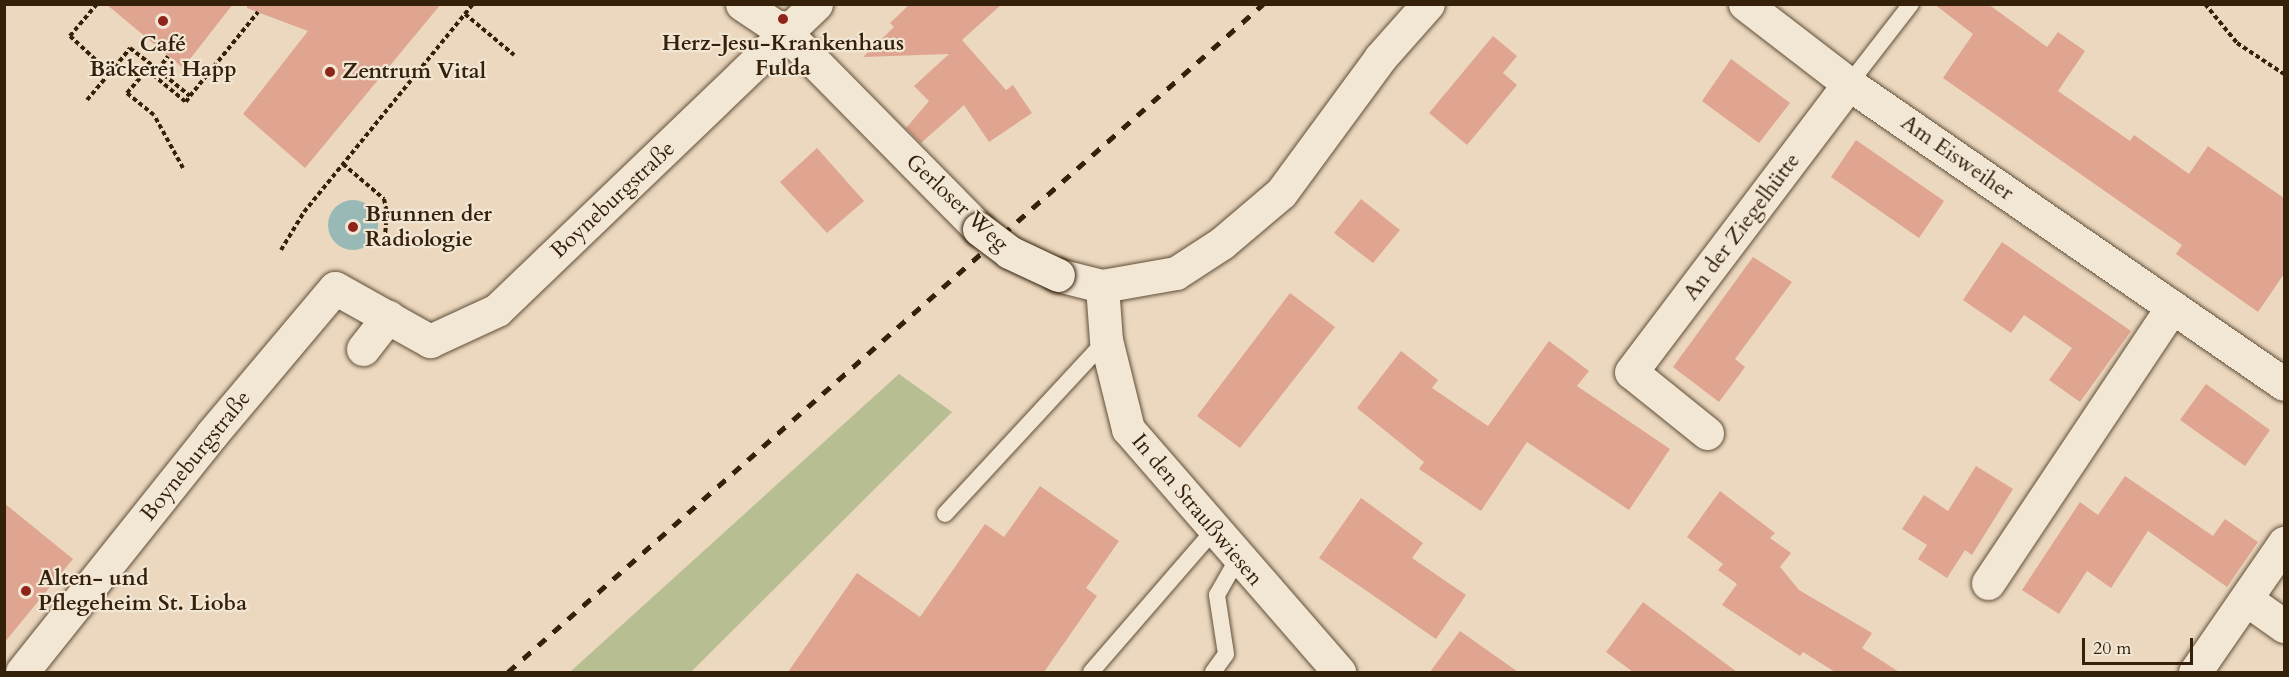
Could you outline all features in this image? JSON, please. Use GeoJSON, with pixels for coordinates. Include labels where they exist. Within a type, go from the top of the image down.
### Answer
{"type":"FeatureCollection","features":[{"type":"Feature","properties":{"kind":"street","name":"Gerloser Weg"},"geometry":{"type":"LineString","coordinates":[[742,4],[787,34],[979,229],[1009,252],[1058,275],[1102,286],[1176,273],[1222,243],[1281,193],[1380,58],[1428,4]]}},
{"type":"Feature","properties":{"kind":"street","name":"Boyneburgstraße"},"geometry":{"type":"LineString","coordinates":[[22,672],[211,435],[334,288],[430,341],[496,310],[816,4]]}},
{"type":"Feature","properties":{"kind":"street","name":"Am Eisweiher"},"geometry":{"type":"LineString","coordinates":[[1745,4],[1849,84],[2284,384]]}},
{"type":"Feature","properties":{"kind":"street","name":"An der Ziegelhütte"},"geometry":{"type":"LineString","coordinates":[[1707,433],[1631,372],[1849,84]]}},
{"type":"Feature","properties":{"kind":"street","name":"In den Straußwiesen"},"geometry":{"type":"LineString","coordinates":[[1102,286],[1106,340],[1128,429],[1339,672]]}},
{"type":"Feature","properties":{"kind":"street"},"geometry":{"type":"LineString","coordinates":[[1988,583],[2172,308]]}},
{"type":"Feature","properties":{"kind":"street"},"geometry":{"type":"LineString","coordinates":[[363,349],[388,317]]}},
{"type":"Feature","properties":{"kind":"street"},"geometry":{"type":"LineString","coordinates":[[2195,672],[2284,543]]}},
{"type":"Feature","properties":{"kind":"street"},"geometry":{"type":"LineString","coordinates":[[2246,599],[2284,626]]}},
{"type":"Feature","properties":{"kind":"lane","name":"An der Ziegelhütte"},"geometry":{"type":"LineString","coordinates":[[1849,84],[1911,4]]}},
{"type":"Feature","properties":{"kind":"lane"},"geometry":{"type":"LineString","coordinates":[[945,514],[1106,340]]}},
{"type":"Feature","properties":{"kind":"lane"},"geometry":{"type":"LineString","coordinates":[[1091,672],[1214,530]]}},
{"type":"Feature","properties":{"kind":"lane"},"geometry":{"type":"LineString","coordinates":[[1213,672],[1226,654],[1217,595],[1238,558]]}},
{"type":"Feature","properties":{"kind":"path"},"geometry":{"type":"LineString","coordinates":[[97,4],[70,36],[110,73]]}},
{"type":"Feature","properties":{"kind":"path"},"geometry":{"type":"LineString","coordinates":[[281,250],[304,212],[473,4]]}},
{"type":"Feature","properties":{"kind":"path"},"geometry":{"type":"LineString","coordinates":[[2205,4],[2237,43],[2284,74]]}},
{"type":"Feature","properties":{"kind":"path"},"geometry":{"type":"LineString","coordinates":[[183,168],[154,114],[127,93],[147,70],[186,102],[258,12]]}},
{"type":"Feature","properties":{"kind":"path"},"geometry":{"type":"LineString","coordinates":[[465,14],[514,55]]}},
{"type":"Feature","properties":{"kind":"path"},"geometry":{"type":"LineString","coordinates":[[87,100],[130,48],[190,96]]}},
{"type":"Feature","properties":{"kind":"path"},"geometry":{"type":"LineString","coordinates":[[158,70],[168,56]]}},
{"type":"Feature","properties":{"kind":"path"},"geometry":{"type":"LineString","coordinates":[[343,164],[384,200],[387,213],[384,245]]}},
{"type":"Feature","properties":{"kind":"green space"},"geometry":{"type":"Polygon","coordinates":[[[899,374],[952,412],[691,672],[570,672],[899,374]]]}},
{"type":"Feature","properties":{"kind":"water","name":"Brunnen der Radiologie"},"geometry":{"type":"Polygon","coordinates":[[[348,200],[358,200],[371,207],[378,220],[378,230],[371,243],[358,250],[348,250],[339,246],[332,239],[328,230],[328,220],[332,211],[339,204],[348,200]]]}},
{"type":"Feature","properties":{"kind":"building"},"geometry":{"type":"Polygon","coordinates":[[[106,4],[233,4],[183,68],[106,4]]]}},
{"type":"Feature","properties":{"kind":"building","name":"Zentrum Vital"},"geometry":{"type":"Polygon","coordinates":[[[247,4],[441,4],[305,168],[243,114],[308,31],[247,8],[247,4]]]}},
{"type":"Feature","properties":{"kind":"building"},"geometry":{"type":"Polygon","coordinates":[[[910,4],[1002,4],[962,40],[1006,90],[1013,85],[1032,113],[989,142],[964,105],[921,143],[906,128],[929,101],[914,86],[949,54],[863,57],[894,27],[890,23],[910,4]]]}},
{"type":"Feature","properties":{"kind":"building"},"geometry":{"type":"Polygon","coordinates":[[[1934,4],[1988,4],[2047,47],[2058,32],[2085,51],[2058,91],[2130,141],[2134,135],[2189,174],[2208,146],[2284,198],[2284,274],[2258,312],[2176,254],[2182,245],[1943,78],[1973,34],[1934,4]]]}},
{"type":"Feature","properties":{"kind":"building"},"geometry":{"type":"Polygon","coordinates":[[[1493,36],[1517,56],[1503,73],[1517,85],[1467,145],[1429,113],[1493,36]]]}},
{"type":"Feature","properties":{"kind":"building"},"geometry":{"type":"Polygon","coordinates":[[[1731,59],[1790,103],[1759,143],[1702,101],[1731,59]]]}},
{"type":"Feature","properties":{"kind":"building"},"geometry":{"type":"Polygon","coordinates":[[[1856,140],[1944,201],[1919,238],[1831,177],[1856,140]]]}},
{"type":"Feature","properties":{"kind":"building"},"geometry":{"type":"Polygon","coordinates":[[[817,148],[864,201],[827,233],[780,182],[817,148]]]}},
{"type":"Feature","properties":{"kind":"building"},"geometry":{"type":"Polygon","coordinates":[[[1361,199],[1400,230],[1373,263],[1334,233],[1361,199]]]}},
{"type":"Feature","properties":{"kind":"building"},"geometry":{"type":"Polygon","coordinates":[[[2002,242],[2131,331],[2080,402],[2049,380],[2072,348],[2024,315],[2011,333],[1963,300],[2002,242]]]}},
{"type":"Feature","properties":{"kind":"building"},"geometry":{"type":"Polygon","coordinates":[[[1753,257],[1792,282],[1735,359],[1745,367],[1719,402],[1673,367],[1753,257]]]}},
{"type":"Feature","properties":{"kind":"building"},"geometry":{"type":"Polygon","coordinates":[[[1290,293],[1335,327],[1240,448],[1197,416],[1290,293]]]}},
{"type":"Feature","properties":{"kind":"building"},"geometry":{"type":"Polygon","coordinates":[[[1549,341],[1589,371],[1577,386],[1670,449],[1629,510],[1527,442],[1481,511],[1419,469],[1424,462],[1357,408],[1401,351],[1438,380],[1432,388],[1488,426],[1549,341]]]}},
{"type":"Feature","properties":{"kind":"building"},"geometry":{"type":"Polygon","coordinates":[[[2206,384],[2270,430],[2245,466],[2180,420],[2206,384]]]}},
{"type":"Feature","properties":{"kind":"building"},"geometry":{"type":"Polygon","coordinates":[[[1976,466],[2013,489],[1972,555],[1965,550],[1947,578],[1918,559],[1927,545],[1902,529],[1924,495],[1948,511],[1976,466]]]}},
{"type":"Feature","properties":{"kind":"building"},"geometry":{"type":"Polygon","coordinates":[[[2125,476],[2213,536],[2225,519],[2258,542],[2227,587],[2148,531],[2111,588],[2087,571],[2059,614],[2022,590],[2080,502],[2098,515],[2125,476]]]}},
{"type":"Feature","properties":{"kind":"building"},"geometry":{"type":"Polygon","coordinates":[[[1040,486],[1119,541],[1086,588],[1097,596],[1044,672],[788,672],[857,573],[920,617],[985,524],[1004,537],[1040,486]]]}},
{"type":"Feature","properties":{"kind":"building"},"geometry":{"type":"Polygon","coordinates":[[[1720,491],[1775,533],[1770,538],[1791,553],[1780,567],[1799,590],[1872,633],[1862,648],[1899,672],[1835,672],[1803,652],[1800,656],[1722,605],[1737,584],[1718,570],[1723,564],[1687,537],[1720,491]]]}},
{"type":"Feature","properties":{"kind":"building"},"geometry":{"type":"Polygon","coordinates":[[[1361,498],[1423,543],[1412,558],[1466,595],[1436,639],[1319,558],[1361,498]]]}},
{"type":"Feature","properties":{"kind":"building","name":"Alten- und Pflegeheim St. Lioba"},"geometry":{"type":"Polygon","coordinates":[[[4,503],[73,559],[4,643],[4,503]]]}},
{"type":"Feature","properties":{"kind":"building"},"geometry":{"type":"Polygon","coordinates":[[[1643,602],[1737,672],[1633,672],[1606,652],[1643,602]]]}},
{"type":"Feature","properties":{"kind":"building"},"geometry":{"type":"Polygon","coordinates":[[[1460,631],[1518,672],[1430,672],[1460,631]]]}},
{"type":"Feature","properties":{"kind":"railway"},"geometry":{"type":"LineString","coordinates":[[508,672],[1263,4]]}},
{"type":"Feature","properties":{"kind":"place","name":"Herz-Jesu-Krankenhaus Fulda"},"geometry":{"type":"Point","coordinates":[783,19]}},
{"type":"Feature","properties":{"kind":"place","name":"Café Bäckerei Happ"},"geometry":{"type":"Point","coordinates":[163,21]}},
{"type":"Feature","properties":{"kind":"place","name":"Zentrum Vital"},"geometry":{"type":"Point","coordinates":[330,72]}},
{"type":"Feature","properties":{"kind":"place","name":"Brunnen der Radiologie"},"geometry":{"type":"Point","coordinates":[353,227]}},
{"type":"Feature","properties":{"kind":"place","name":"Alten- und Pflegeheim St. Lioba"},"geometry":{"type":"Point","coordinates":[26,591]}}]}
